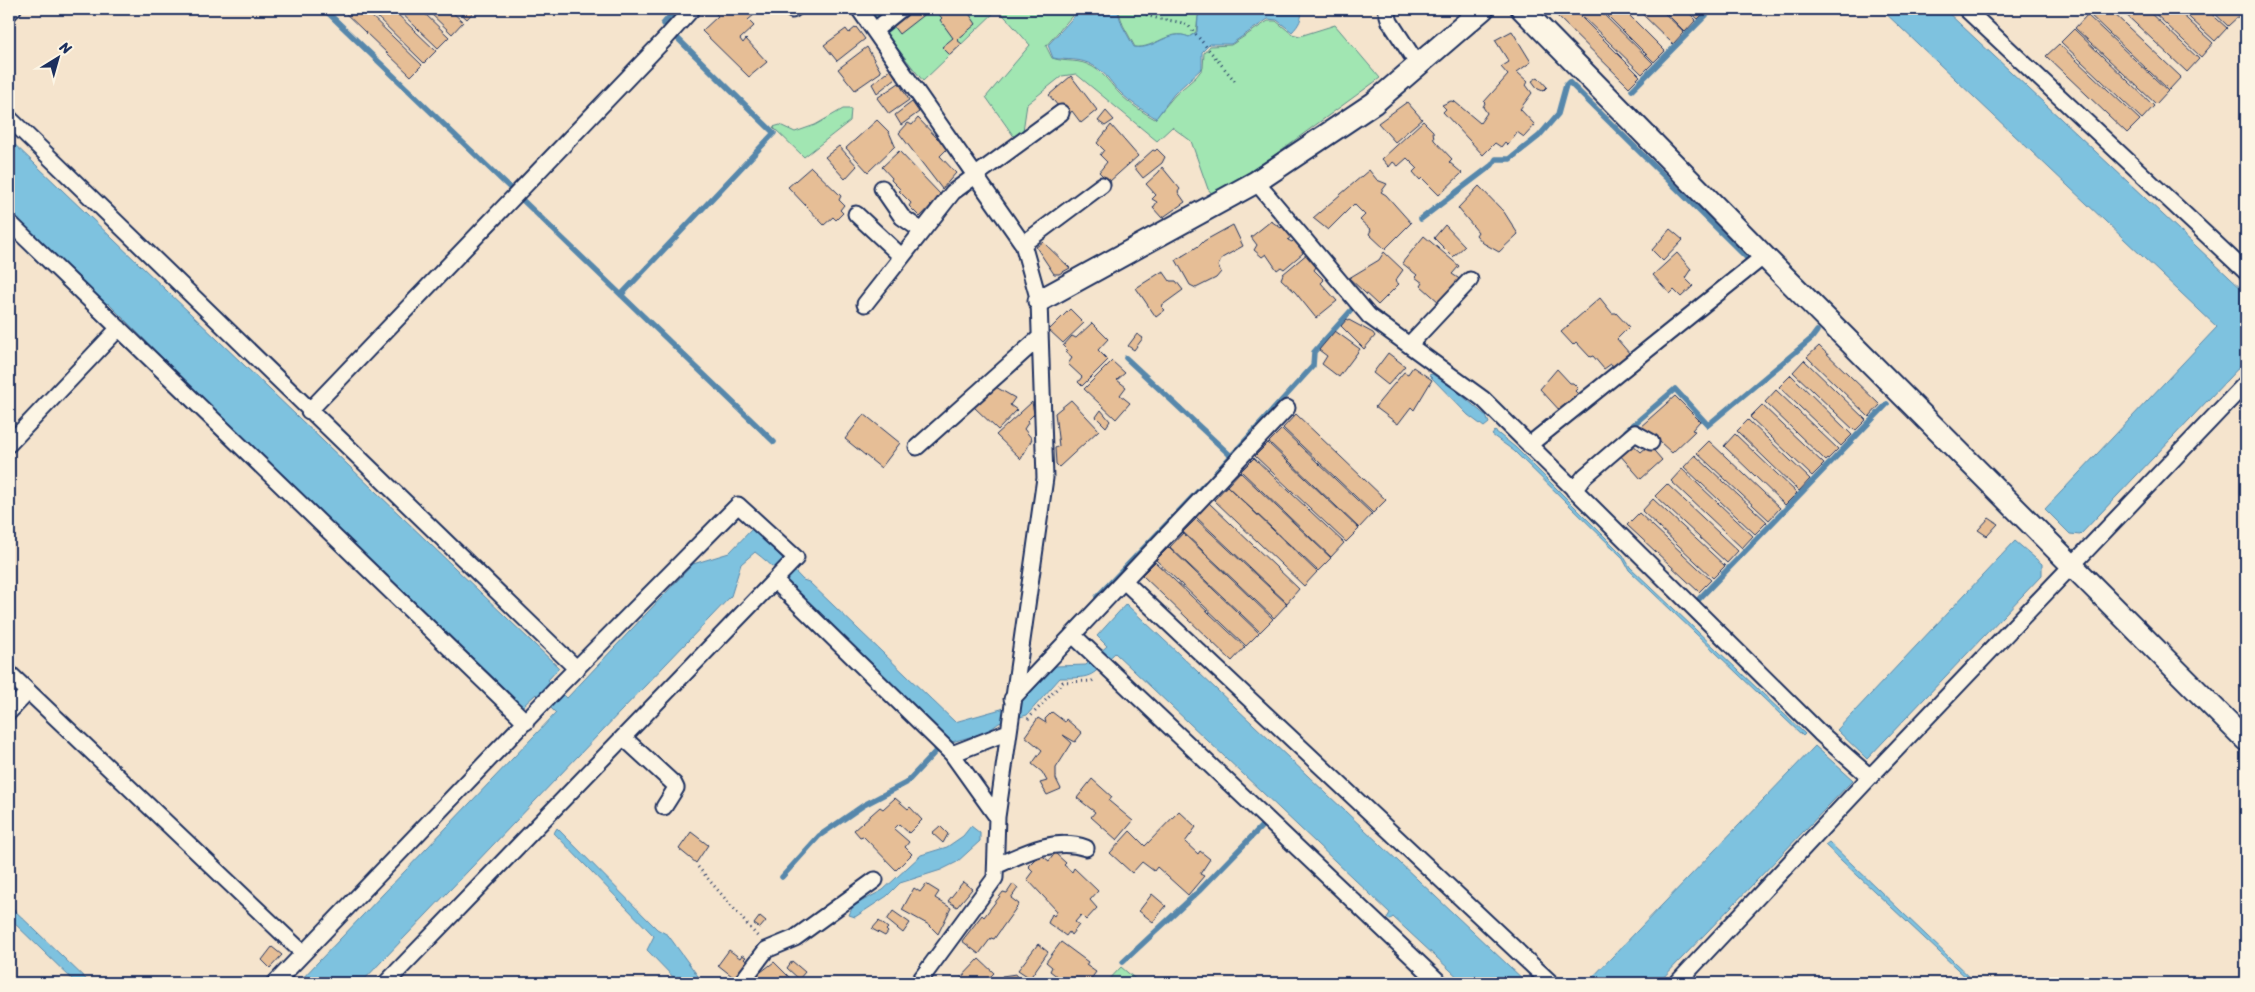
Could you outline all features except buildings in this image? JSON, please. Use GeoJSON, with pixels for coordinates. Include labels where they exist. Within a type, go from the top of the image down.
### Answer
{"type":"FeatureCollection","features":[{"type":"Feature","properties":{"kind":"street"},"geometry":{"type":"LineString","coordinates":[[9,13],[13,9]]}},
{"type":"Feature","properties":{"kind":"street"},"geometry":{"type":"LineString","coordinates":[[309,411],[652,54],[692,9]]}},
{"type":"Feature","properties":{"kind":"street"},"geometry":{"type":"LineString","coordinates":[[859,9],[1023,244],[1039,301],[1045,478],[1012,699],[997,817],[995,878],[918,983]]}},
{"type":"Feature","properties":{"kind":"street"},"geometry":{"type":"LineString","coordinates":[[875,30],[901,9]]}},
{"type":"Feature","properties":{"kind":"street"},"geometry":{"type":"LineString","coordinates":[[1386,9],[1390,22],[1418,65]]}},
{"type":"Feature","properties":{"kind":"street"},"geometry":{"type":"LineString","coordinates":[[1039,301],[1256,182],[1374,103],[1483,9]]}},
{"type":"Feature","properties":{"kind":"street"},"geometry":{"type":"LineString","coordinates":[[1522,9],[1764,256],[2246,740]]}},
{"type":"Feature","properties":{"kind":"street"},"geometry":{"type":"LineString","coordinates":[[1966,9],[2246,272]]}},
{"type":"Feature","properties":{"kind":"street"},"geometry":{"type":"LineString","coordinates":[[865,304],[953,192],[1061,113]]}},
{"type":"Feature","properties":{"kind":"street"},"geometry":{"type":"LineString","coordinates":[[9,118],[309,411],[578,669]]}},
{"type":"Feature","properties":{"kind":"street"},"geometry":{"type":"LineString","coordinates":[[1256,182],[1369,316],[1483,399],[1820,734],[1867,775]]}},
{"type":"Feature","properties":{"kind":"street"},"geometry":{"type":"LineString","coordinates":[[1023,244],[1102,185]]}},
{"type":"Feature","properties":{"kind":"street"},"geometry":{"type":"LineString","coordinates":[[882,188],[902,216],[922,231]]}},
{"type":"Feature","properties":{"kind":"street"},"geometry":{"type":"LineString","coordinates":[[856,214],[902,257]]}},
{"type":"Feature","properties":{"kind":"street"},"geometry":{"type":"LineString","coordinates":[[9,222],[526,722]]}},
{"type":"Feature","properties":{"kind":"street"},"geometry":{"type":"LineString","coordinates":[[1529,445],[1764,256]]}},
{"type":"Feature","properties":{"kind":"street"},"geometry":{"type":"LineString","coordinates":[[1409,345],[1470,280]]}},
{"type":"Feature","properties":{"kind":"street"},"geometry":{"type":"LineString","coordinates":[[9,444],[119,328]]}},
{"type":"Feature","properties":{"kind":"street"},"geometry":{"type":"LineString","coordinates":[[917,447],[1039,338]]}},
{"type":"Feature","properties":{"kind":"street"},"geometry":{"type":"LineString","coordinates":[[1677,983],[1867,775],[2246,383]]}},
{"type":"Feature","properties":{"kind":"street"},"geometry":{"type":"LineString","coordinates":[[1012,699],[1287,408]]}},
{"type":"Feature","properties":{"kind":"street"},"geometry":{"type":"LineString","coordinates":[[1574,490],[1585,476],[1635,433],[1651,442]]}},
{"type":"Feature","properties":{"kind":"street"},"geometry":{"type":"LineString","coordinates":[[275,983],[560,685],[578,669],[738,505],[796,558],[386,983]]}},
{"type":"Feature","properties":{"kind":"street"},"geometry":{"type":"LineString","coordinates":[[775,581],[952,754],[997,817]]}},
{"type":"Feature","properties":{"kind":"street"},"geometry":{"type":"LineString","coordinates":[[1124,581],[1551,983]]}},
{"type":"Feature","properties":{"kind":"street"},"geometry":{"type":"LineString","coordinates":[[1073,635],[1440,983]]}},
{"type":"Feature","properties":{"kind":"street"},"geometry":{"type":"LineString","coordinates":[[9,673],[303,953]]}},
{"type":"Feature","properties":{"kind":"street"},"geometry":{"type":"LineString","coordinates":[[9,712],[28,692]]}},
{"type":"Feature","properties":{"kind":"street"},"geometry":{"type":"LineString","coordinates":[[952,754],[1008,732]]}},
{"type":"Feature","properties":{"kind":"street"},"geometry":{"type":"LineString","coordinates":[[624,738],[674,784],[676,788],[664,807]]}},
{"type":"Feature","properties":{"kind":"street"},"geometry":{"type":"LineString","coordinates":[[996,866],[1032,849],[1072,843],[1086,848]]}},
{"type":"Feature","properties":{"kind":"street"},"geometry":{"type":"LineString","coordinates":[[741,983],[766,950],[795,938],[875,880]]}},
{"type":"Feature","properties":{"kind":"path"},"geometry":{"type":"LineString","coordinates":[[1138,9],[1152,18],[1179,21],[1188,25],[1234,81]]}},
{"type":"Feature","properties":{"kind":"path"},"geometry":{"type":"LineString","coordinates":[[1008,732],[1029,718],[1063,682],[1092,681],[1108,669]]}},
{"type":"Feature","properties":{"kind":"path"},"geometry":{"type":"LineString","coordinates":[[698,867],[761,941],[763,955]]}},
{"type":"Feature","properties":{"kind":"green space"},"geometry":{"type":"Polygon","coordinates":[[[867,9],[998,9],[923,81],[867,9]]]}},
{"type":"Feature","properties":{"kind":"green space"},"geometry":{"type":"Polygon","coordinates":[[[998,9],[1078,9],[1046,46],[1052,58],[1088,64],[1104,76],[1128,101],[1155,119],[1175,95],[1196,77],[1203,68],[1204,53],[1210,46],[1231,45],[1268,21],[1276,21],[1292,34],[1300,36],[1335,25],[1380,78],[1262,164],[1213,195],[1208,189],[1191,141],[1172,127],[1157,141],[1076,74],[1062,76],[1027,104],[1023,131],[1015,138],[986,97],[1030,45],[998,9]]]}},
{"type":"Feature","properties":{"kind":"green space"},"geometry":{"type":"Polygon","coordinates":[[[1118,9],[1201,9],[1196,32],[1189,37],[1175,35],[1149,45],[1135,47],[1123,25],[1118,9]]]}},
{"type":"Feature","properties":{"kind":"green space"},"geometry":{"type":"Polygon","coordinates":[[[843,109],[851,109],[850,121],[804,157],[773,127],[780,125],[795,132],[815,125],[843,109]]]}},
{"type":"Feature","properties":{"kind":"green space"},"geometry":{"type":"Polygon","coordinates":[[[1121,967],[1140,983],[1106,983],[1121,967]]]}},
{"type":"Feature","properties":{"kind":"water"},"geometry":{"type":"Polygon","coordinates":[[[1081,9],[1117,9],[1122,25],[1134,47],[1141,47],[1175,35],[1189,37],[1197,32],[1198,17],[1201,9],[1302,9],[1300,22],[1292,32],[1277,20],[1268,19],[1231,44],[1210,44],[1202,52],[1202,68],[1174,94],[1156,118],[1129,100],[1103,72],[1089,63],[1053,58],[1048,45],[1081,9]]]}},
{"type":"Feature","properties":{"kind":"water"},"geometry":{"type":"Polygon","coordinates":[[[1881,9],[1944,9],[2246,293],[2246,360],[2080,535],[2070,534],[2045,509],[2217,327],[1881,9]]]}},
{"type":"Feature","properties":{"kind":"water"},"geometry":{"type":"Polygon","coordinates":[[[9,139],[559,668],[548,680],[567,698],[693,564],[729,553],[753,528],[803,580],[809,582],[955,722],[1019,704],[1056,666],[1086,665],[1107,646],[1097,636],[1126,604],[1527,983],[1464,983],[1393,917],[1389,920],[1387,918],[1390,913],[1115,653],[1092,674],[1060,678],[1027,715],[999,723],[987,732],[952,742],[800,598],[779,573],[755,552],[741,564],[731,596],[361,983],[298,983],[556,713],[536,694],[523,706],[515,701],[302,498],[108,303],[106,306],[9,212],[9,139]]]}},
{"type":"Feature","properties":{"kind":"water"},"geometry":{"type":"Polygon","coordinates":[[[1432,374],[1453,388],[1486,416],[1489,423],[1484,427],[1468,415],[1429,375],[1432,374]]]}},
{"type":"Feature","properties":{"kind":"water"},"geometry":{"type":"Polygon","coordinates":[[[1495,431],[1515,447],[1623,555],[1630,567],[1805,734],[1803,736],[1629,570],[1622,557],[1514,451],[1492,435],[1495,431]]]}},
{"type":"Feature","properties":{"kind":"water"},"geometry":{"type":"Polygon","coordinates":[[[2015,541],[2042,564],[2042,575],[1867,759],[1837,730],[2015,541]]]}},
{"type":"Feature","properties":{"kind":"water"},"geometry":{"type":"Polygon","coordinates":[[[1815,746],[1853,780],[1658,983],[1587,983],[1815,746]]]}},
{"type":"Feature","properties":{"kind":"water"},"geometry":{"type":"Polygon","coordinates":[[[971,826],[980,833],[980,841],[957,862],[941,870],[900,883],[887,896],[855,917],[849,915],[853,906],[883,890],[921,855],[947,847],[963,836],[971,826]]]}},
{"type":"Feature","properties":{"kind":"water"},"geometry":{"type":"Polygon","coordinates":[[[557,828],[657,929],[668,935],[703,983],[679,983],[647,950],[654,936],[554,833],[557,828]]]}},
{"type":"Feature","properties":{"kind":"water"},"geometry":{"type":"Polygon","coordinates":[[[1829,842],[1976,983],[1972,983],[1825,845],[1829,842]]]}},
{"type":"Feature","properties":{"kind":"water"},"geometry":{"type":"Polygon","coordinates":[[[9,905],[90,983],[76,983],[9,918],[9,905]]]}},
{"type":"Feature","properties":{"kind":"waterway"},"geometry":{"type":"LineString","coordinates":[[324,9],[774,442]]}},
{"type":"Feature","properties":{"kind":"waterway"},"geometry":{"type":"LineString","coordinates":[[621,295],[774,133],[663,24],[676,9]]}},
{"type":"Feature","properties":{"kind":"waterway"},"geometry":{"type":"LineString","coordinates":[[1632,90],[1712,9]]}},
{"type":"Feature","properties":{"kind":"waterway"},"geometry":{"type":"LineString","coordinates":[[1421,219],[1492,165],[1496,159],[1510,159],[1539,136],[1558,114],[1566,85],[1569,82],[1747,258]]}},
{"type":"Feature","properties":{"kind":"waterway"},"geometry":{"type":"LineString","coordinates":[[1212,477],[1313,366],[1314,352],[1355,306]]}},
{"type":"Feature","properties":{"kind":"waterway"},"geometry":{"type":"LineString","coordinates":[[1626,431],[1675,389],[1708,425],[1811,339],[1817,331]]}},
{"type":"Feature","properties":{"kind":"waterway"},"geometry":{"type":"LineString","coordinates":[[1126,358],[1231,456]]}},
{"type":"Feature","properties":{"kind":"waterway"},"geometry":{"type":"LineString","coordinates":[[1699,599],[1887,404]]}},
{"type":"Feature","properties":{"kind":"waterway"},"geometry":{"type":"LineString","coordinates":[[1097,597],[1205,484]]}},
{"type":"Feature","properties":{"kind":"waterway"},"geometry":{"type":"LineString","coordinates":[[782,877],[819,836],[864,805],[906,783],[936,751]]}},
{"type":"Feature","properties":{"kind":"waterway"},"geometry":{"type":"LineString","coordinates":[[1123,962],[1199,891],[1261,827]]}}]}
